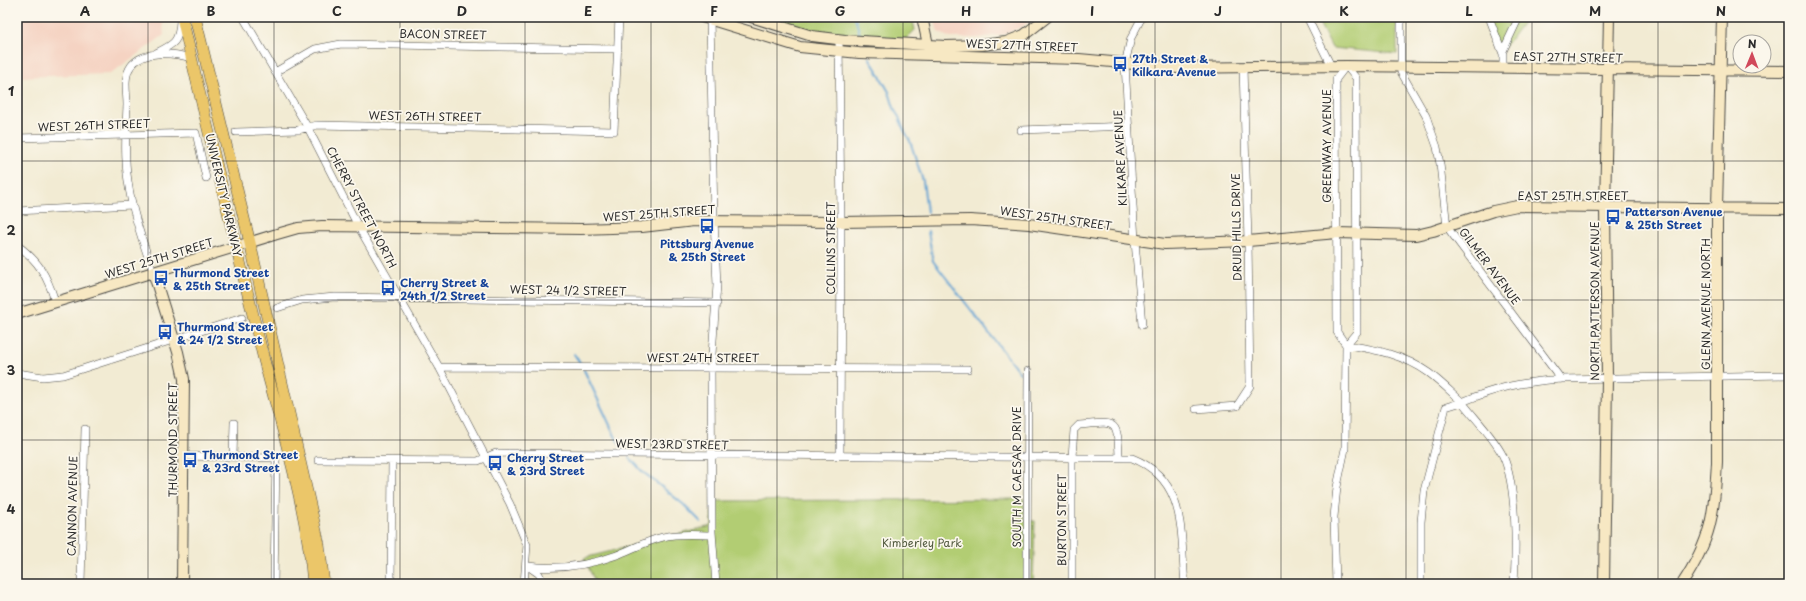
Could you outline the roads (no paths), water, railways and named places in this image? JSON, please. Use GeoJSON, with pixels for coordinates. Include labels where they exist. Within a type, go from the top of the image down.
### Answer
{"type":"FeatureCollection","features":[{"type":"Feature","properties":{"kind":"main road","name":"UNIVERSITY PARKWAY"},"geometry":{"type":"LineString","coordinates":[[181,17],[236,247],[299,498],[311,563],[313,584]]}},
{"type":"Feature","properties":{"kind":"main road","name":"UNIVERSITY PARKWAY"},"geometry":{"type":"LineString","coordinates":[[196,17],[250,243],[319,544],[324,584]]}},
{"type":"Feature","properties":{"kind":"street","name":"THURMOND STREET"},"geometry":{"type":"LineString","coordinates":[[181,17],[178,37],[175,42],[152,55],[137,61],[126,76],[126,135],[128,180],[132,206],[174,340],[184,379],[182,584]]}},
{"type":"Feature","properties":{"kind":"street","name":"CHERRY STREET NORTH"},"geometry":{"type":"LineString","coordinates":[[243,17],[308,128],[358,226],[439,367],[510,504],[524,536],[528,551],[524,584]]}},
{"type":"Feature","properties":{"kind":"street"},"geometry":{"type":"LineString","coordinates":[[618,49],[619,17]]}},
{"type":"Feature","properties":{"kind":"street","name":"WEST 27TH STREET"},"geometry":{"type":"LineString","coordinates":[[751,17],[812,36],[927,50],[1079,59],[1178,68],[1346,66]]}},
{"type":"Feature","properties":{"kind":"street"},"geometry":{"type":"LineString","coordinates":[[922,17],[927,50],[1006,42],[1024,35],[1047,17]]}},
{"type":"Feature","properties":{"kind":"street","name":"KILKARE AVENUE"},"geometry":{"type":"LineString","coordinates":[[1142,17],[1131,38],[1126,64],[1134,241],[1142,325]]}},
{"type":"Feature","properties":{"kind":"street"},"geometry":{"type":"LineString","coordinates":[[1307,17],[1331,66]]}},
{"type":"Feature","properties":{"kind":"street","name":"GILMER AVENUE"},"geometry":{"type":"LineString","coordinates":[[1401,17],[1400,68],[1405,80],[1426,116],[1437,147],[1447,227],[1561,378]]}},
{"type":"Feature","properties":{"kind":"street"},"geometry":{"type":"LineString","coordinates":[[1489,17],[1503,51],[1503,68]]}},
{"type":"Feature","properties":{"kind":"street"},"geometry":{"type":"LineString","coordinates":[[1503,51],[1519,17]]}},
{"type":"Feature","properties":{"kind":"street","name":"NORTH PATTERSON AVENUE"},"geometry":{"type":"LineString","coordinates":[[1604,584],[1607,378],[1605,208],[1609,17]]}},
{"type":"Feature","properties":{"kind":"street","name":"GLENN AVENUE NORTH"},"geometry":{"type":"LineString","coordinates":[[1682,584],[1699,557],[1713,515],[1717,462],[1717,207],[1722,17]]}},
{"type":"Feature","properties":{"kind":"street"},"geometry":{"type":"LineString","coordinates":[[707,18],[717,303],[711,368],[710,456],[712,535],[716,584]]}},
{"type":"Feature","properties":{"kind":"street","name":"WEST 27TH STREET"},"geometry":{"type":"LineString","coordinates":[[707,18],[800,47],[838,52],[927,50]]}},
{"type":"Feature","properties":{"kind":"street","name":"COLLINS STREET"},"geometry":{"type":"LineString","coordinates":[[839,39],[841,222],[840,456]]}},
{"type":"Feature","properties":{"kind":"street","name":"BACON STREET"},"geometry":{"type":"LineString","coordinates":[[275,72],[315,49],[341,44],[618,49]]}},
{"type":"Feature","properties":{"kind":"street","name":"WEST 26TH STREET"},"geometry":{"type":"LineString","coordinates":[[236,132],[308,128],[317,125],[614,131],[618,49]]}},
{"type":"Feature","properties":{"kind":"street","name":"THURMOND STREET"},"geometry":{"type":"LineString","coordinates":[[152,55],[176,54],[192,58]]}},
{"type":"Feature","properties":{"kind":"street"},"geometry":{"type":"LineString","coordinates":[[1346,66],[1356,78],[1357,332],[1346,345]]}},
{"type":"Feature","properties":{"kind":"street","name":"EAST 27TH STREET"},"geometry":{"type":"LineString","coordinates":[[1346,66],[1400,68],[1789,71]]}},
{"type":"Feature","properties":{"kind":"street","name":"GREENWAY AVENUE"},"geometry":{"type":"LineString","coordinates":[[1336,584],[1334,517],[1337,487],[1346,449],[1346,345],[1337,332],[1336,79],[1346,66]]}},
{"type":"Feature","properties":{"kind":"street","name":"DRUID HILLS DRIVE"},"geometry":{"type":"LineString","coordinates":[[1196,409],[1237,406],[1250,386],[1243,67]]}},
{"type":"Feature","properties":{"kind":"street"},"geometry":{"type":"LineString","coordinates":[[1021,130],[1130,126]]}},
{"type":"Feature","properties":{"kind":"street","name":"WEST 26TH STREET"},"geometry":{"type":"LineString","coordinates":[[17,138],[196,133],[206,178]]}},
{"type":"Feature","properties":{"kind":"street"},"geometry":{"type":"LineString","coordinates":[[17,211],[132,206]]}},
{"type":"Feature","properties":{"kind":"street","name":"EAST 25TH STREET"},"geometry":{"type":"LineString","coordinates":[[1337,233],[1416,235],[1447,227],[1493,211],[1517,206],[1605,208],[1789,208]]}},
{"type":"Feature","properties":{"kind":"street","name":"WEST 25TH STREET"},"geometry":{"type":"LineString","coordinates":[[17,314],[55,301],[298,228],[358,226],[581,229],[642,227],[681,221],[714,220],[841,222],[970,220],[1029,224],[1134,241],[1165,244],[1248,241],[1337,233]]}},
{"type":"Feature","properties":{"kind":"street"},"geometry":{"type":"LineString","coordinates":[[17,245],[27,252],[44,272],[55,301]]}},
{"type":"Feature","properties":{"kind":"street","name":"WEST 24 1/2 STREET"},"geometry":{"type":"LineString","coordinates":[[277,308],[311,298],[717,303]]}},
{"type":"Feature","properties":{"kind":"street"},"geometry":{"type":"LineString","coordinates":[[17,373],[31,377],[59,376],[242,318]]}},
{"type":"Feature","properties":{"kind":"street"},"geometry":{"type":"LineString","coordinates":[[1346,345],[1376,350],[1403,359],[1429,373],[1462,402],[1500,450],[1512,483],[1514,584]]}},
{"type":"Feature","properties":{"kind":"street","name":"WEST 24TH STREET"},"geometry":{"type":"LineString","coordinates":[[439,367],[968,369]]}},
{"type":"Feature","properties":{"kind":"street","name":"SOUTH M CAESAR DRIVE"},"geometry":{"type":"LineString","coordinates":[[1027,584],[1028,371]]}},
{"type":"Feature","properties":{"kind":"street"},"geometry":{"type":"LineString","coordinates":[[1421,584],[1421,522],[1424,491],[1446,407],[1503,386],[1530,381],[1561,378],[1789,374]]}},
{"type":"Feature","properties":{"kind":"street"},"geometry":{"type":"LineString","coordinates":[[233,456],[234,423]]}},
{"type":"Feature","properties":{"kind":"street","name":"BURTON STREET"},"geometry":{"type":"LineString","coordinates":[[1072,584],[1072,456],[1074,430],[1079,424],[1106,423],[1113,426],[1118,434],[1119,457]]}},
{"type":"Feature","properties":{"kind":"street","name":"CANNON AVENUE"},"geometry":{"type":"LineString","coordinates":[[81,584],[84,429]]}},
{"type":"Feature","properties":{"kind":"street","name":"WEST 23RD STREET"},"geometry":{"type":"LineString","coordinates":[[318,460],[478,461],[485,456],[496,453],[710,456],[1072,456],[1132,458],[1146,463],[1164,478],[1174,496],[1180,514],[1185,584]]}},
{"type":"Feature","properties":{"kind":"street"},"geometry":{"type":"LineString","coordinates":[[184,456],[276,458],[274,584]]}},
{"type":"Feature","properties":{"kind":"street"},"geometry":{"type":"LineString","coordinates":[[391,584],[392,461]]}},
{"type":"Feature","properties":{"kind":"street"},"geometry":{"type":"LineString","coordinates":[[527,566],[547,569],[582,565],[617,555],[664,537],[688,534],[712,535]]}},
{"type":"Feature","properties":{"kind":"street"},"geometry":{"type":"LineString","coordinates":[[527,566],[539,574],[544,584]]}},
{"type":"Feature","properties":{"kind":"waterway"},"geometry":{"type":"LineString","coordinates":[[855,17],[861,39]]}},
{"type":"Feature","properties":{"kind":"waterway"},"geometry":{"type":"LineString","coordinates":[[869,57],[889,92],[895,111],[910,141],[923,181],[927,212]]}},
{"type":"Feature","properties":{"kind":"waterway"},"geometry":{"type":"LineString","coordinates":[[928,231],[933,261],[1020,373]]}},
{"type":"Feature","properties":{"kind":"waterway"},"geometry":{"type":"LineString","coordinates":[[574,354],[582,366]]}},
{"type":"Feature","properties":{"kind":"waterway"},"geometry":{"type":"LineString","coordinates":[[584,370],[616,438],[625,452]]}},
{"type":"Feature","properties":{"kind":"waterway"},"geometry":{"type":"LineString","coordinates":[[629,457],[643,472],[683,504],[701,522]]}},
{"type":"Feature","properties":{"kind":"place","name":"27th Street & Kilkara Avenue"},"geometry":{"type":"Point","coordinates":[1120,64]}},
{"type":"Feature","properties":{"kind":"place","name":"Patterson Avenue & 25th Street"},"geometry":{"type":"Point","coordinates":[1613,217]}},
{"type":"Feature","properties":{"kind":"place","name":"Pittsburg Avenue & 25th Street"},"geometry":{"type":"Point","coordinates":[707,226]}},
{"type":"Feature","properties":{"kind":"place","name":"Thurmond Street & 25th Street"},"geometry":{"type":"Point","coordinates":[161,278]}},
{"type":"Feature","properties":{"kind":"place","name":"Cherry Street & 24th 1/2 Street"},"geometry":{"type":"Point","coordinates":[388,288]}},
{"type":"Feature","properties":{"kind":"place","name":"Thurmond Street & 24 1/2 Street"},"geometry":{"type":"Point","coordinates":[165,332]}},
{"type":"Feature","properties":{"kind":"place","name":"Thurmond Street & 23rd Street"},"geometry":{"type":"Point","coordinates":[190,460]}},
{"type":"Feature","properties":{"kind":"place","name":"Cherry Street & 23rd Street"},"geometry":{"type":"Point","coordinates":[495,463]}},
{"type":"Feature","properties":{"kind":"park label","name":"Kimberley Park"},"geometry":{"type":"Point","coordinates":[922,542]}}]}
